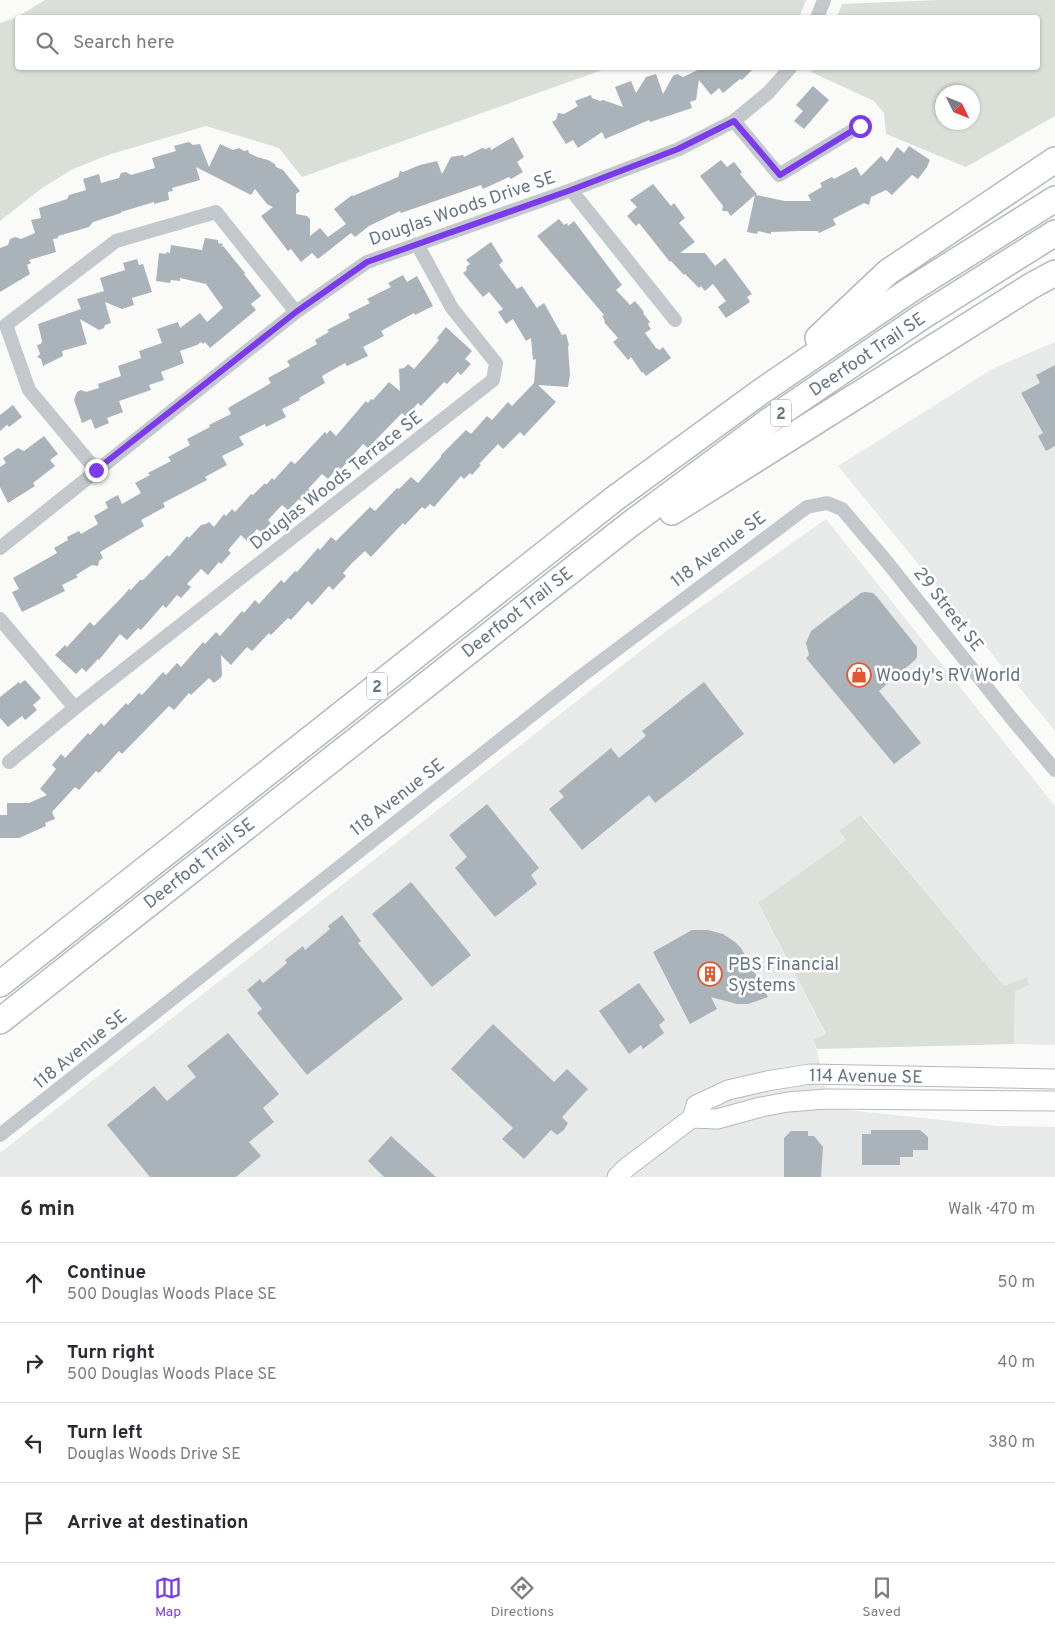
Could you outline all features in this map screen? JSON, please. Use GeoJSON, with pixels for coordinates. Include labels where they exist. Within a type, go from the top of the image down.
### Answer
{"type":"FeatureCollection","features":[{"type":"Feature","properties":{"kind":"highway"},"geometry":{"type":"LineString","coordinates":[[759,393],[888,272],[1055,160]]}},
{"type":"Feature","properties":{"kind":"highway","name":"Deerfoot Trail SE"},"geometry":{"type":"LineString","coordinates":[[0,984],[614,499],[759,393],[910,290],[1055,199]]}},
{"type":"Feature","properties":{"kind":"highway","name":"Deerfoot Trail SE"},"geometry":{"type":"LineString","coordinates":[[0,1021],[520,609],[629,525],[774,418],[923,316],[1055,233]]}},
{"type":"Feature","properties":{"kind":"highway"},"geometry":{"type":"LineString","coordinates":[[520,609],[789,437],[1030,286],[1055,273]]}},
{"type":"Feature","properties":{"kind":"main road","name":"114 Avenue SE"},"geometry":{"type":"LineString","coordinates":[[617,1177],[626,1168],[692,1118],[696,1105],[728,1090],[767,1080],[810,1074],[1055,1080]]}},
{"type":"Feature","properties":{"kind":"main road","name":"114 Avenue SE"},"geometry":{"type":"LineString","coordinates":[[692,1118],[717,1119],[788,1102],[826,1099],[1055,1101]]}},
{"type":"Feature","properties":{"kind":"street"},"geometry":{"type":"LineString","coordinates":[[818,15],[824,0]]}},
{"type":"Feature","properties":{"kind":"street","name":"Douglas Woods Drive SE"},"geometry":{"type":"LineString","coordinates":[[0,548],[296,312],[367,262],[571,190],[678,149],[734,121],[768,94],[788,70]]}},
{"type":"Feature","properties":{"kind":"street"},"geometry":{"type":"LineString","coordinates":[[734,121],[780,175],[860,126]]}},
{"type":"Feature","properties":{"kind":"street"},"geometry":{"type":"LineString","coordinates":[[571,190],[675,320]]}},
{"type":"Feature","properties":{"kind":"street"},"geometry":{"type":"LineString","coordinates":[[96,470],[29,390],[6,325],[116,241],[216,212],[296,312]]}},
{"type":"Feature","properties":{"kind":"street","name":"Douglas Woods Terrace SE"},"geometry":{"type":"LineString","coordinates":[[9,762],[493,380],[496,363],[452,308],[417,244]]}},
{"type":"Feature","properties":{"kind":"street","name":"29 Street SE"},"geometry":{"type":"LineString","coordinates":[[826,503],[842,509],[888,562],[1055,770]]}},
{"type":"Feature","properties":{"kind":"street","name":"118 Avenue SE"},"geometry":{"type":"LineString","coordinates":[[0,1135],[588,671],[806,507],[826,503]]}},
{"type":"Feature","properties":{"kind":"street"},"geometry":{"type":"LineString","coordinates":[[0,619],[75,708]]}},
{"type":"Feature","properties":{"kind":"shaded area"},"geometry":{"type":"Polygon","coordinates":[[[45,0],[806,0],[800,15],[20,15],[45,0]]]}},
{"type":"Feature","properties":{"kind":"shaded area"},"geometry":{"type":"Polygon","coordinates":[[[940,0],[1055,0],[1055,116],[966,167],[886,134],[884,113],[874,101],[811,72],[812,70],[1040,70],[1040,15],[838,15],[842,4],[940,0]]]}},
{"type":"Feature","properties":{"kind":"shaded area"},"geometry":{"type":"Polygon","coordinates":[[[15,18],[15,70],[602,70],[302,177],[279,148],[206,126],[108,155],[73,169],[42,188],[0,221],[0,23],[15,18]]]}},
{"type":"Feature","properties":{"kind":"shaded area"},"geometry":{"type":"Polygon","coordinates":[[[1055,342],[1055,731],[838,466],[994,368],[1055,342]]]}},
{"type":"Feature","properties":{"kind":"shaded area"},"geometry":{"type":"Polygon","coordinates":[[[826,519],[1055,806],[1055,1045],[1014,1044],[1015,991],[1026,977],[1004,987],[862,815],[839,831],[846,840],[758,904],[826,1035],[813,1041],[817,1050],[829,1108],[998,1126],[1055,1127],[1055,1177],[0,1177],[0,1153],[661,635],[826,519]]]}},
{"type":"Feature","properties":{"kind":"shaded area"},"geometry":{"type":"Polygon","coordinates":[[[861,815],[1004,986],[1027,977],[1029,985],[1015,991],[1014,1044],[817,1049],[813,1040],[826,1034],[758,903],[846,840],[839,831],[861,815]]]}},
{"type":"Feature","properties":{"kind":"building"},"geometry":{"type":"Polygon","coordinates":[[[698,70],[752,70],[742,80],[740,79],[723,93],[719,88],[711,95],[699,80],[696,100],[690,102],[692,108],[650,122],[649,120],[605,139],[602,132],[578,148],[573,140],[566,144],[552,122],[556,120],[558,113],[564,114],[578,106],[575,101],[591,95],[592,98],[600,101],[603,100],[623,107],[615,87],[631,81],[636,93],[646,77],[656,74],[663,94],[673,76],[677,74],[683,77],[698,70]]]}},
{"type":"Feature","properties":{"kind":"building"},"geometry":{"type":"Polygon","coordinates":[[[813,86],[829,100],[804,129],[794,121],[803,111],[796,105],[813,86]]]}},
{"type":"Feature","properties":{"kind":"building"},"geometry":{"type":"Polygon","coordinates":[[[513,137],[524,157],[517,162],[523,172],[511,179],[509,177],[483,189],[481,185],[401,213],[400,211],[369,226],[355,237],[351,233],[318,259],[312,253],[301,262],[291,249],[288,251],[261,216],[273,207],[267,204],[255,189],[251,195],[196,167],[200,180],[172,188],[173,191],[168,192],[169,200],[154,204],[154,202],[121,212],[93,222],[89,227],[53,239],[56,252],[29,260],[31,263],[27,265],[30,274],[0,292],[0,248],[8,245],[10,239],[15,237],[21,239],[35,233],[31,220],[41,218],[39,208],[67,199],[69,195],[86,190],[83,179],[99,174],[101,183],[119,178],[121,173],[126,172],[131,175],[155,168],[152,158],[176,151],[174,146],[189,142],[193,145],[200,144],[209,167],[220,144],[233,150],[239,148],[244,151],[248,150],[249,153],[275,164],[276,167],[283,170],[300,191],[296,194],[296,214],[307,216],[310,219],[310,236],[320,228],[328,237],[346,224],[334,209],[352,195],[398,177],[400,171],[403,172],[437,161],[442,174],[451,157],[463,155],[464,157],[482,148],[490,147],[491,150],[513,137]]]}},
{"type":"Feature","properties":{"kind":"building"},"geometry":{"type":"Polygon","coordinates":[[[909,146],[930,160],[918,179],[912,175],[892,195],[886,190],[871,197],[869,205],[864,203],[833,219],[836,225],[819,233],[818,231],[771,232],[771,234],[758,231],[757,234],[747,232],[755,195],[731,216],[727,211],[722,211],[723,206],[700,176],[721,160],[727,167],[734,162],[742,172],[740,174],[756,195],[785,201],[811,201],[808,195],[822,187],[820,183],[832,177],[834,179],[856,167],[861,176],[881,156],[887,162],[897,147],[904,153],[909,146]]]}},
{"type":"Feature","properties":{"kind":"building"},"geometry":{"type":"Polygon","coordinates":[[[653,184],[671,206],[674,203],[685,218],[679,223],[695,242],[680,253],[705,253],[715,266],[725,258],[752,294],[747,297],[750,302],[726,318],[718,307],[726,301],[713,284],[705,291],[701,286],[699,288],[670,262],[639,223],[636,226],[627,216],[637,207],[630,200],[653,184]]]}},
{"type":"Feature","properties":{"kind":"building"},"geometry":{"type":"Polygon","coordinates":[[[559,219],[564,225],[567,223],[568,226],[574,221],[622,285],[616,290],[630,305],[635,301],[644,312],[650,322],[648,324],[651,329],[645,333],[656,348],[660,350],[663,347],[671,358],[646,376],[631,357],[628,360],[613,342],[618,338],[604,322],[602,316],[604,315],[537,236],[559,219]]]}},
{"type":"Feature","properties":{"kind":"building"},"geometry":{"type":"Polygon","coordinates":[[[205,238],[218,240],[218,243],[223,244],[221,247],[223,246],[245,273],[261,296],[251,304],[256,310],[210,348],[205,342],[203,344],[201,342],[180,351],[184,363],[161,372],[164,380],[149,385],[151,390],[119,401],[123,412],[107,418],[109,423],[95,429],[91,419],[82,423],[74,400],[77,392],[81,390],[86,392],[99,388],[98,384],[121,376],[118,366],[141,358],[139,351],[162,343],[157,329],[178,322],[180,328],[200,313],[207,322],[223,308],[206,284],[180,278],[180,281],[171,280],[170,283],[156,281],[159,253],[170,253],[171,245],[202,250],[205,238]]]}},
{"type":"Feature","properties":{"kind":"building"},"geometry":{"type":"Polygon","coordinates":[[[491,242],[503,261],[499,265],[517,289],[522,286],[537,308],[544,303],[562,335],[566,334],[569,345],[570,375],[568,387],[538,385],[556,402],[524,436],[520,432],[503,449],[498,444],[479,464],[481,465],[472,475],[470,473],[464,479],[461,476],[434,507],[430,504],[425,509],[422,507],[405,525],[403,523],[371,557],[365,551],[343,573],[346,576],[333,590],[329,586],[312,605],[308,601],[291,620],[288,618],[271,635],[269,633],[252,651],[247,647],[231,665],[221,655],[222,676],[219,679],[214,683],[209,678],[191,695],[189,693],[174,710],[169,706],[122,754],[119,751],[99,773],[96,771],[79,790],[75,787],[52,812],[55,819],[45,823],[46,826],[19,838],[0,838],[0,815],[7,815],[7,803],[29,803],[47,795],[40,789],[56,769],[52,765],[61,754],[65,758],[88,733],[90,735],[101,723],[104,726],[126,703],[128,705],[139,693],[142,695],[163,672],[166,675],[177,663],[181,667],[203,642],[205,644],[216,632],[220,636],[242,611],[244,613],[255,600],[259,604],[281,580],[284,583],[295,571],[297,572],[318,548],[320,550],[331,537],[336,541],[370,507],[375,511],[397,488],[399,489],[411,477],[418,483],[441,455],[466,430],[471,434],[487,416],[492,420],[508,402],[512,406],[534,383],[536,359],[533,360],[531,338],[526,341],[513,319],[506,324],[498,312],[503,309],[489,292],[483,297],[463,273],[470,264],[466,260],[491,242]]]}},
{"type":"Feature","properties":{"kind":"building"},"geometry":{"type":"Polygon","coordinates":[[[137,259],[139,265],[143,264],[152,292],[132,298],[134,305],[122,309],[105,302],[111,323],[99,330],[80,319],[87,344],[62,351],[63,356],[43,366],[41,359],[37,357],[40,354],[37,345],[41,344],[42,341],[38,324],[81,309],[77,299],[104,291],[100,278],[125,270],[123,263],[137,259]]]}},
{"type":"Feature","properties":{"kind":"building"},"geometry":{"type":"Polygon","coordinates":[[[403,275],[407,282],[417,276],[433,306],[415,315],[414,313],[381,331],[384,336],[363,347],[368,356],[347,366],[345,363],[322,376],[325,383],[299,398],[300,400],[282,409],[286,417],[266,427],[265,424],[239,437],[244,445],[222,456],[227,465],[205,477],[207,480],[163,503],[165,507],[141,520],[144,526],[100,552],[103,558],[99,561],[98,566],[92,565],[76,575],[78,577],[62,585],[65,591],[22,612],[12,592],[19,589],[13,578],[57,553],[54,548],[68,540],[67,537],[79,531],[81,534],[98,524],[94,516],[108,508],[105,502],[118,495],[122,504],[141,493],[135,483],[150,475],[148,473],[171,461],[168,457],[190,445],[187,439],[231,414],[228,408],[271,383],[268,378],[290,366],[287,361],[317,344],[315,340],[329,332],[327,330],[350,318],[348,314],[370,303],[367,299],[391,287],[388,283],[403,275]]]}},
{"type":"Feature","properties":{"kind":"building"},"geometry":{"type":"Polygon","coordinates":[[[446,327],[472,351],[465,359],[471,364],[461,375],[458,372],[447,384],[444,382],[421,406],[418,403],[406,417],[402,413],[368,448],[363,444],[341,469],[338,467],[328,479],[322,474],[308,489],[310,490],[301,501],[299,499],[288,510],[282,505],[268,520],[271,523],[262,533],[257,529],[247,541],[241,535],[228,550],[231,553],[221,564],[219,562],[208,575],[201,569],[187,584],[191,587],[181,598],[177,595],[166,608],[163,605],[141,630],[138,628],[127,640],[120,634],[99,660],[86,672],[82,668],[76,674],[55,655],[65,645],[67,647],[90,622],[94,626],[129,589],[131,590],[140,580],[143,580],[167,555],[169,557],[187,536],[189,538],[201,525],[209,522],[214,527],[224,514],[226,516],[232,509],[235,512],[251,494],[253,495],[272,478],[274,480],[291,461],[295,464],[325,432],[327,434],[330,430],[336,436],[366,401],[368,403],[371,399],[373,400],[389,382],[400,391],[399,369],[404,368],[408,364],[414,369],[439,340],[437,338],[446,327]]]}},
{"type":"Feature","properties":{"kind":"building"},"geometry":{"type":"Polygon","coordinates":[[[1055,365],[1055,446],[1046,451],[1038,436],[1043,433],[1021,393],[1040,383],[1036,375],[1055,365]]]}},
{"type":"Feature","properties":{"kind":"building"},"geometry":{"type":"Polygon","coordinates":[[[13,405],[22,417],[0,431],[0,415],[13,405]]]}},
{"type":"Feature","properties":{"kind":"building"},"geometry":{"type":"Polygon","coordinates":[[[44,436],[58,454],[50,460],[55,466],[33,483],[35,486],[8,503],[0,487],[0,467],[6,463],[3,458],[18,448],[24,451],[44,436]]]}},
{"type":"Feature","properties":{"kind":"building","name":"Woody's RV World"},"geometry":{"type":"Polygon","coordinates":[[[861,593],[873,593],[877,597],[917,647],[917,657],[915,660],[879,691],[921,743],[894,764],[806,658],[809,655],[806,643],[811,631],[861,593]]]}},
{"type":"Feature","properties":{"kind":"building"},"geometry":{"type":"Polygon","coordinates":[[[25,680],[41,698],[33,705],[37,710],[25,720],[22,716],[8,727],[0,718],[0,697],[19,682],[20,684],[25,680]]]}},
{"type":"Feature","properties":{"kind":"building"},"geometry":{"type":"Polygon","coordinates":[[[704,682],[744,734],[655,803],[649,795],[582,850],[549,809],[564,797],[559,791],[611,748],[619,758],[646,736],[642,731],[704,682]]]}},
{"type":"Feature","properties":{"kind":"building"},"geometry":{"type":"Polygon","coordinates":[[[487,804],[539,868],[531,875],[537,884],[495,917],[455,868],[467,857],[449,835],[487,804]]]}},
{"type":"Feature","properties":{"kind":"building"},"geometry":{"type":"Polygon","coordinates":[[[411,882],[471,955],[432,987],[372,914],[411,882]]]}},
{"type":"Feature","properties":{"kind":"building"},"geometry":{"type":"Polygon","coordinates":[[[342,915],[361,941],[358,943],[403,999],[307,1075],[257,1013],[262,1009],[247,990],[260,979],[263,983],[287,963],[285,960],[303,946],[305,950],[330,929],[328,926],[342,915]]]}},
{"type":"Feature","properties":{"kind":"building","name":"PBS Financial Systems"},"geometry":{"type":"Polygon","coordinates":[[[692,930],[708,930],[723,934],[735,942],[741,948],[768,997],[748,1004],[737,1004],[711,997],[717,1009],[690,1024],[653,952],[692,930]]]}},
{"type":"Feature","properties":{"kind":"building"},"geometry":{"type":"Polygon","coordinates":[[[639,983],[665,1020],[659,1025],[664,1033],[643,1049],[641,1045],[629,1054],[599,1011],[639,983]]]}},
{"type":"Feature","properties":{"kind":"building"},"geometry":{"type":"Polygon","coordinates":[[[493,1024],[554,1082],[567,1069],[588,1089],[562,1117],[568,1123],[564,1130],[557,1135],[551,1130],[524,1159],[502,1139],[513,1128],[451,1069],[493,1024]]]}},
{"type":"Feature","properties":{"kind":"building"},"geometry":{"type":"Polygon","coordinates":[[[228,1033],[279,1094],[263,1108],[274,1122],[249,1142],[261,1156],[236,1177],[150,1177],[107,1125],[154,1086],[167,1101],[196,1077],[187,1066],[228,1033]]]}},
{"type":"Feature","properties":{"kind":"building"},"geometry":{"type":"Polygon","coordinates":[[[871,1130],[920,1130],[928,1137],[928,1150],[913,1150],[913,1157],[900,1157],[900,1165],[862,1165],[862,1134],[871,1134],[871,1130]]]}},
{"type":"Feature","properties":{"kind":"building"},"geometry":{"type":"Polygon","coordinates":[[[791,1131],[808,1131],[808,1136],[814,1136],[823,1147],[821,1177],[784,1177],[784,1138],[791,1131]]]}},
{"type":"Feature","properties":{"kind":"building"},"geometry":{"type":"Polygon","coordinates":[[[391,1136],[436,1177],[384,1177],[368,1161],[391,1136]]]}},
{"type":"Feature","properties":{"kind":"place","name":"Woody's RV World"},"geometry":{"type":"Point","coordinates":[859,675]}},
{"type":"Feature","properties":{"kind":"place","name":"PBS Financial Systems"},"geometry":{"type":"Point","coordinates":[710,974]}},
{"type":"Feature","properties":{"kind":"route"},"geometry":{"type":"LineString","coordinates":[[96,470],[296,312],[367,262],[571,190],[678,149],[734,121],[780,175],[860,126]]}}]}
